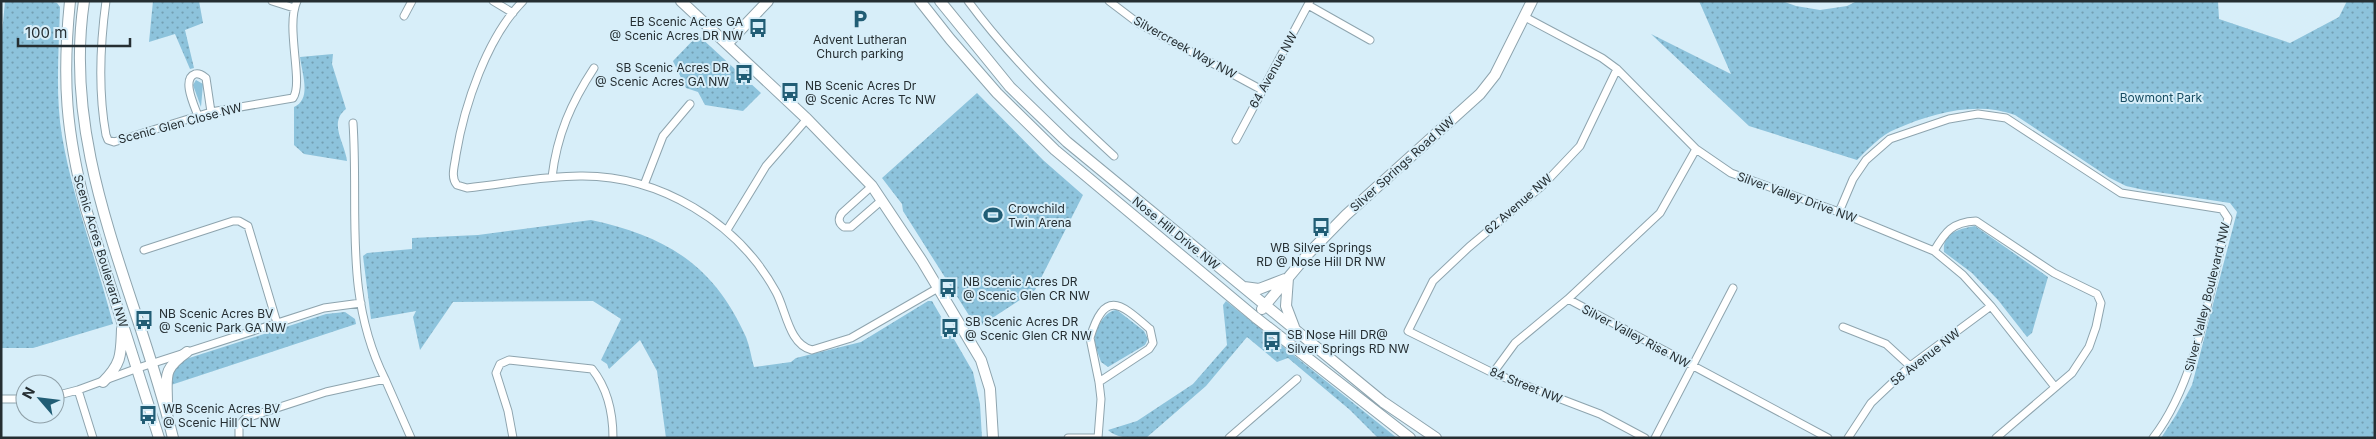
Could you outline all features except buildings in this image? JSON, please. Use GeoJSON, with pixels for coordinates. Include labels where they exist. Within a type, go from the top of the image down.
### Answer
{"type":"FeatureCollection","features":[{"type":"Feature","properties":{"kind":"street","name":"Scenic Acres Boulevard NW"},"geometry":{"type":"LineString","coordinates":[[70,1],[65,66],[69,135],[86,209],[138,368],[158,438]]}},
{"type":"Feature","properties":{"kind":"street","name":"Scenic Acres Boulevard NW"},"geometry":{"type":"LineString","coordinates":[[84,1],[80,70],[87,147],[100,202],[173,438]]}},
{"type":"Feature","properties":{"kind":"street","name":"Scenic Glen Close NW"},"geometry":{"type":"LineString","coordinates":[[106,1],[101,41],[101,82],[105,129],[108,140],[114,142],[211,112],[289,99],[295,95],[297,88],[292,49],[295,5]]}},
{"type":"Feature","properties":{"kind":"street"},"geometry":{"type":"LineString","coordinates":[[272,1],[295,5]]}},
{"type":"Feature","properties":{"kind":"street"},"geometry":{"type":"LineString","coordinates":[[404,16],[412,1]]}},
{"type":"Feature","properties":{"kind":"street"},"geometry":{"type":"LineString","coordinates":[[493,1],[513,13]]}},
{"type":"Feature","properties":{"kind":"street"},"geometry":{"type":"LineString","coordinates":[[523,1],[513,13],[489,54],[472,93],[460,131],[454,181],[461,188],[552,177],[597,177],[644,185],[687,204],[727,230],[765,274],[784,309],[797,342],[806,349],[812,350],[831,346],[851,338],[938,288]]}},
{"type":"Feature","properties":{"kind":"street"},"geometry":{"type":"LineString","coordinates":[[681,1],[807,119],[872,186],[882,200],[976,350],[984,370],[991,398],[993,438]]}},
{"type":"Feature","properties":{"kind":"street"},"geometry":{"type":"LineString","coordinates":[[727,44],[768,1]]}},
{"type":"Feature","properties":{"kind":"street","name":"Nose Hill Drive NW"},"geometry":{"type":"LineString","coordinates":[[920,1],[997,93],[1055,150],[1255,317],[1410,438]]}},
{"type":"Feature","properties":{"kind":"street","name":"Nose Hill Drive NW"},"geometry":{"type":"LineString","coordinates":[[940,1],[973,44],[1010,87],[1067,142],[1383,402],[1436,438]]}},
{"type":"Feature","properties":{"kind":"street"},"geometry":{"type":"LineString","coordinates":[[968,1],[997,40],[1052,99],[1114,156]]}},
{"type":"Feature","properties":{"kind":"street","name":"Silvercreek Way NW"},"geometry":{"type":"LineString","coordinates":[[1110,1],[1138,23],[1262,90]]}},
{"type":"Feature","properties":{"kind":"street","name":"Silver Springs Road NW"},"geometry":{"type":"LineString","coordinates":[[1255,317],[1288,277],[1346,215],[1480,94],[1496,75],[1532,1]]}},
{"type":"Feature","properties":{"kind":"street"},"geometry":{"type":"LineString","coordinates":[[1309,3],[1370,40]]}},
{"type":"Feature","properties":{"kind":"street","name":"64 Avenue NW"},"geometry":{"type":"LineString","coordinates":[[1236,140],[1309,3]]}},
{"type":"Feature","properties":{"kind":"street","name":"Silver Valley Drive NW"},"geometry":{"type":"LineString","coordinates":[[1525,17],[1602,58],[1617,69],[1696,149],[1731,173],[1840,212],[1934,251],[1963,275],[1991,306],[2055,387]]}},
{"type":"Feature","properties":{"kind":"street"},"geometry":{"type":"LineString","coordinates":[[552,177],[556,150],[564,122],[572,104],[594,68]]}},
{"type":"Feature","properties":{"kind":"street","name":"62 Avenue NW"},"geometry":{"type":"LineString","coordinates":[[1408,330],[1434,281],[1469,247],[1542,185],[1580,146],[1617,69]]}},
{"type":"Feature","properties":{"kind":"street"},"geometry":{"type":"LineString","coordinates":[[198,116],[188,84],[194,74],[201,74],[206,78],[211,112]]}},
{"type":"Feature","properties":{"kind":"street"},"geometry":{"type":"LineString","coordinates":[[644,185],[660,141],[690,104]]}},
{"type":"Feature","properties":{"kind":"street","name":"Silver Valley Boulevard NW"},"geometry":{"type":"LineString","coordinates":[[1840,212],[1853,179],[1866,160],[1890,139],[1948,119],[1978,114],[2006,118],[2121,193],[2222,208],[2228,218],[2193,358],[2179,396],[2153,438]]}},
{"type":"Feature","properties":{"kind":"street"},"geometry":{"type":"LineString","coordinates":[[727,230],[766,166],[807,119]]}},
{"type":"Feature","properties":{"kind":"street"},"geometry":{"type":"LineString","coordinates":[[353,123],[355,152],[353,218],[361,303],[369,345],[411,438]]}},
{"type":"Feature","properties":{"kind":"street","name":"Silver Valley Rise NW"},"geometry":{"type":"LineString","coordinates":[[1696,149],[1660,213],[1568,299],[1692,367],[1828,438]]}},
{"type":"Feature","properties":{"kind":"street"},"geometry":{"type":"LineString","coordinates":[[872,186],[842,213],[839,218],[840,223],[846,228],[851,227],[882,200]]}},
{"type":"Feature","properties":{"kind":"street"},"geometry":{"type":"LineString","coordinates":[[144,250],[232,221],[244,223],[248,226],[277,323]]}},
{"type":"Feature","properties":{"kind":"street"},"geometry":{"type":"LineString","coordinates":[[1934,251],[1945,231],[1966,221],[1976,221],[2054,273],[2097,294],[2100,303],[2089,347],[2072,373],[1996,438]]}},
{"type":"Feature","properties":{"kind":"street"},"geometry":{"type":"LineString","coordinates":[[1244,287],[1260,289],[1288,277],[1286,306],[1294,328]]}},
{"type":"Feature","properties":{"kind":"street"},"geometry":{"type":"LineString","coordinates":[[1655,438],[1733,288]]}},
{"type":"Feature","properties":{"kind":"street"},"geometry":{"type":"LineString","coordinates":[[1493,373],[1515,343],[1568,299]]}},
{"type":"Feature","properties":{"kind":"street"},"geometry":{"type":"LineString","coordinates":[[65,393],[324,308],[361,303]]}},
{"type":"Feature","properties":{"kind":"street"},"geometry":{"type":"LineString","coordinates":[[1068,438],[1096,438],[1100,399],[1099,382],[1090,338],[1106,308],[1113,304],[1120,305],[1150,328],[1153,343],[1149,349],[1099,382]]}},
{"type":"Feature","properties":{"kind":"street","name":"58 Avenue NW"},"geometry":{"type":"LineString","coordinates":[[1848,438],[1871,403],[1910,366],[1991,306]]}},
{"type":"Feature","properties":{"kind":"street"},"geometry":{"type":"LineString","coordinates":[[103,382],[116,369],[120,357],[122,320]]}},
{"type":"Feature","properties":{"kind":"street"},"geometry":{"type":"LineString","coordinates":[[1843,327],[1886,344],[1910,366]]}},
{"type":"Feature","properties":{"kind":"street","name":"84 Street NW"},"geometry":{"type":"LineString","coordinates":[[1408,330],[1493,373],[1600,414],[1645,438]]}},
{"type":"Feature","properties":{"kind":"street"},"geometry":{"type":"LineString","coordinates":[[167,415],[167,373],[171,365],[188,352]]}},
{"type":"Feature","properties":{"kind":"street"},"geometry":{"type":"LineString","coordinates":[[513,438],[508,411],[496,373],[500,364],[509,360],[592,369],[599,378],[609,402],[613,438]]}},
{"type":"Feature","properties":{"kind":"street"},"geometry":{"type":"LineString","coordinates":[[239,438],[239,425],[246,418],[326,392],[385,379]]}},
{"type":"Feature","properties":{"kind":"street"},"geometry":{"type":"LineString","coordinates":[[1229,438],[1297,379]]}},
{"type":"Feature","properties":{"kind":"street"},"geometry":{"type":"LineString","coordinates":[[78,390],[93,438]]}},
{"type":"Feature","properties":{"kind":"street"},"geometry":{"type":"LineString","coordinates":[[1,399],[15,399]]}},
{"type":"Feature","properties":{"kind":"green space"},"geometry":{"type":"Polygon","coordinates":[[[5,1],[50,1],[57,3],[60,7],[58,88],[62,136],[72,184],[113,324],[33,348],[1,348],[1,45],[5,1]]]}},
{"type":"Feature","properties":{"kind":"green space"},"geometry":{"type":"Polygon","coordinates":[[[153,1],[199,1],[203,23],[185,30],[194,68],[190,69],[175,34],[149,42],[153,1]]]}},
{"type":"Feature","properties":{"kind":"green space","name":"Bowmont Park"},"geometry":{"type":"Polygon","coordinates":[[[1699,1],[1782,1],[1796,6],[1820,10],[1847,6],[1857,1],[2218,1],[2219,19],[2290,43],[2339,17],[2347,1],[2375,1],[2375,438],[2161,438],[2192,385],[2237,212],[2230,203],[2126,186],[2110,178],[2015,115],[2000,111],[1970,109],[1955,111],[1910,123],[1885,135],[1857,160],[1749,126],[1651,34],[1731,74],[1699,1]]]}},
{"type":"Feature","properties":{"kind":"green space"},"geometry":{"type":"Polygon","coordinates":[[[698,35],[761,93],[743,111],[705,105],[698,92],[686,88],[673,61],[698,35]]]}},
{"type":"Feature","properties":{"kind":"green space"},"geometry":{"type":"Polygon","coordinates":[[[333,54],[332,64],[346,109],[338,121],[338,127],[347,161],[304,154],[294,145],[294,107],[300,103],[304,92],[304,78],[300,57],[333,54]]]}},
{"type":"Feature","properties":{"kind":"green space"},"geometry":{"type":"Polygon","coordinates":[[[196,80],[203,84],[201,107],[193,85],[196,80]]]}},
{"type":"Feature","properties":{"kind":"green space"},"geometry":{"type":"Polygon","coordinates":[[[977,93],[1043,160],[1083,195],[1035,290],[977,328],[903,211],[902,204],[882,178],[977,93]]]}},
{"type":"Feature","properties":{"kind":"green space"},"geometry":{"type":"Polygon","coordinates":[[[591,220],[642,235],[665,245],[703,273],[719,291],[733,312],[749,344],[754,367],[791,362],[796,358],[861,342],[928,301],[932,301],[973,372],[980,404],[982,438],[666,438],[657,371],[640,340],[609,369],[607,364],[601,360],[621,319],[593,301],[453,302],[420,350],[413,317],[416,311],[371,319],[363,256],[367,253],[412,249],[412,238],[478,235],[591,220]]]}},
{"type":"Feature","properties":{"kind":"green space"},"geometry":{"type":"Polygon","coordinates":[[[1975,226],[2048,277],[2032,333],[2027,337],[1998,300],[1972,273],[1944,252],[1944,245],[1949,236],[1958,230],[1975,226]]]}},
{"type":"Feature","properties":{"kind":"green space"},"geometry":{"type":"Polygon","coordinates":[[[1226,301],[1397,438],[1378,438],[1350,410],[1288,358],[1277,362],[1247,337],[1206,386],[1146,438],[1116,435],[1108,430],[1137,421],[1193,384],[1227,345],[1223,305],[1226,301]]]}},
{"type":"Feature","properties":{"kind":"green space"},"geometry":{"type":"Polygon","coordinates":[[[1117,310],[1144,331],[1148,339],[1145,345],[1108,367],[1101,362],[1095,337],[1104,317],[1108,313],[1117,310]]]}},
{"type":"Feature","properties":{"kind":"green space"},"geometry":{"type":"Polygon","coordinates":[[[345,312],[355,319],[356,324],[171,385],[174,369],[186,359],[326,314],[345,312]]]}},
{"type":"Feature","properties":{"kind":"place","name":"Advent Lutheran Church parking"},"geometry":{"type":"Point","coordinates":[860,19]}},
{"type":"Feature","properties":{"kind":"place","name":"EB Scenic Acres GA @ Scenic Acres DR NW"},"geometry":{"type":"Point","coordinates":[758,28]}},
{"type":"Feature","properties":{"kind":"place","name":"SB Scenic Acres DR @ Scenic Acres GA NW"},"geometry":{"type":"Point","coordinates":[744,74]}},
{"type":"Feature","properties":{"kind":"place","name":"NB Scenic Acres Dr @ Scenic Acres Tc NW"},"geometry":{"type":"Point","coordinates":[790,92]}},
{"type":"Feature","properties":{"kind":"place","name":"Crowchild Twin Arena"},"geometry":{"type":"Point","coordinates":[993,215]}},
{"type":"Feature","properties":{"kind":"place","name":"WB Silver Springs RD @ Nose Hill DR NW"},"geometry":{"type":"Point","coordinates":[1321,227]}},
{"type":"Feature","properties":{"kind":"place","name":"NB Scenic Acres DR @ Scenic Glen CR NW"},"geometry":{"type":"Point","coordinates":[948,288]}},
{"type":"Feature","properties":{"kind":"place","name":"NB Scenic Acres BV @ Scenic Park GA NW"},"geometry":{"type":"Point","coordinates":[144,320]}},
{"type":"Feature","properties":{"kind":"place","name":"SB Scenic Acres DR @ Scenic Glen CR NW"},"geometry":{"type":"Point","coordinates":[950,328]}},
{"type":"Feature","properties":{"kind":"place","name":"SB Nose Hill DR@ Silver Springs RD NW"},"geometry":{"type":"Point","coordinates":[1272,341]}},
{"type":"Feature","properties":{"kind":"place","name":"WB Scenic Acres BV @ Scenic Hill CL NW"},"geometry":{"type":"Point","coordinates":[148,415]}}]}
